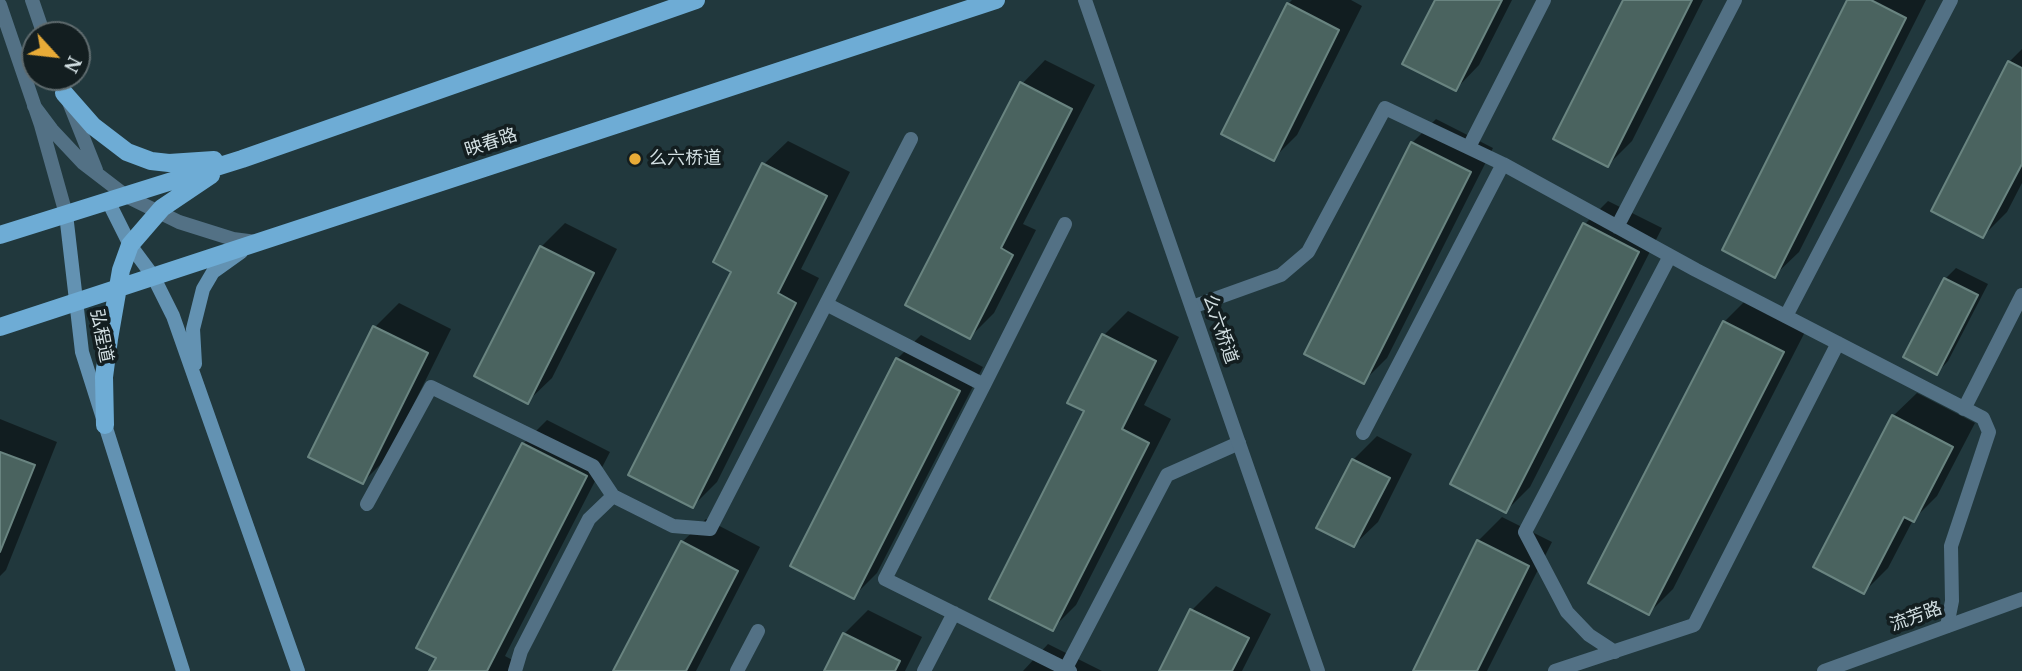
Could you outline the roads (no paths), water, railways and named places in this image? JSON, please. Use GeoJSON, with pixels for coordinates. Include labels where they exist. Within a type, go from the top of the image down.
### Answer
{"type":"FeatureCollection","features":[{"type":"Feature","properties":{"kind":"main road"},"geometry":{"type":"LineString","coordinates":[[0,235],[242,159],[696,0]]}},
{"type":"Feature","properties":{"kind":"main road","name":"映春路"},"geometry":{"type":"LineString","coordinates":[[0,327],[996,0]]}},
{"type":"Feature","properties":{"kind":"main road"},"geometry":{"type":"LineString","coordinates":[[66,91],[93,127],[127,152],[150,161],[169,163],[242,159]]}},
{"type":"Feature","properties":{"kind":"main road"},"geometry":{"type":"LineString","coordinates":[[105,425],[104,377],[117,288],[130,245],[157,213],[184,192],[242,159]]}},
{"type":"Feature","properties":{"kind":"main road"},"geometry":{"type":"LineString","coordinates":[[108,201],[130,245],[153,276],[173,316],[298,671]]}},
{"type":"Feature","properties":{"kind":"main road","name":"弘程道"},"geometry":{"type":"LineString","coordinates":[[66,214],[82,352],[183,671]]}},
{"type":"Feature","properties":{"kind":"main road"},"geometry":{"type":"LineString","coordinates":[[197,386],[193,329],[203,289],[213,272],[257,242]]}},
{"type":"Feature","properties":{"kind":"street"},"geometry":{"type":"LineString","coordinates":[[32,0],[39,21]]}},
{"type":"Feature","properties":{"kind":"street","name":"么六桥道"},"geometry":{"type":"LineString","coordinates":[[1085,0],[1318,671]]}},
{"type":"Feature","properties":{"kind":"street"},"geometry":{"type":"LineString","coordinates":[[1469,147],[1544,0]]}},
{"type":"Feature","properties":{"kind":"street"},"geometry":{"type":"LineString","coordinates":[[1617,227],[1735,0]]}},
{"type":"Feature","properties":{"kind":"street"},"geometry":{"type":"LineString","coordinates":[[1786,316],[1951,0]]}},
{"type":"Feature","properties":{"kind":"street","name":"弘程道"},"geometry":{"type":"LineString","coordinates":[[0,5],[66,214]]}},
{"type":"Feature","properties":{"kind":"street"},"geometry":{"type":"LineString","coordinates":[[64,91],[108,201]]}},
{"type":"Feature","properties":{"kind":"street"},"geometry":{"type":"LineString","coordinates":[[34,106],[68,147],[98,176],[126,196],[157,213],[211,233],[257,242]]}},
{"type":"Feature","properties":{"kind":"street"},"geometry":{"type":"LineString","coordinates":[[1192,307],[1281,275],[1308,252],[1385,108],[1503,164],[1670,256],[1983,418],[1989,432],[1951,546],[1952,601],[1947,626]]}},
{"type":"Feature","properties":{"kind":"street"},"geometry":{"type":"LineString","coordinates":[[367,504],[431,387],[593,467],[613,496],[673,526],[710,529],[911,139]]}},
{"type":"Feature","properties":{"kind":"street"},"geometry":{"type":"LineString","coordinates":[[1363,433],[1503,164]]}},
{"type":"Feature","properties":{"kind":"street"},"geometry":{"type":"LineString","coordinates":[[1065,224],[885,579],[1068,669],[1167,475],[1239,443]]}},
{"type":"Feature","properties":{"kind":"street"},"geometry":{"type":"LineString","coordinates":[[1615,652],[1589,635],[1567,612],[1525,532],[1670,256]]}},
{"type":"Feature","properties":{"kind":"street"},"geometry":{"type":"LineString","coordinates":[[1964,409],[2022,295]]}},
{"type":"Feature","properties":{"kind":"street"},"geometry":{"type":"LineString","coordinates":[[826,304],[984,385]]}},
{"type":"Feature","properties":{"kind":"street"},"geometry":{"type":"LineString","coordinates":[[1555,671],[1694,625],[1838,343]]}},
{"type":"Feature","properties":{"kind":"street"},"geometry":{"type":"LineString","coordinates":[[515,671],[521,651],[589,519],[613,496]]}},
{"type":"Feature","properties":{"kind":"street","name":"流芳路"},"geometry":{"type":"LineString","coordinates":[[1824,671],[2022,599]]}},
{"type":"Feature","properties":{"kind":"street"},"geometry":{"type":"LineString","coordinates":[[924,671],[954,613]]}},
{"type":"Feature","properties":{"kind":"street"},"geometry":{"type":"LineString","coordinates":[[737,671],[758,631]]}},
{"type":"Feature","properties":{"kind":"place","name":"么六桥道"},"geometry":{"type":"Point","coordinates":[635,159]}}]}
